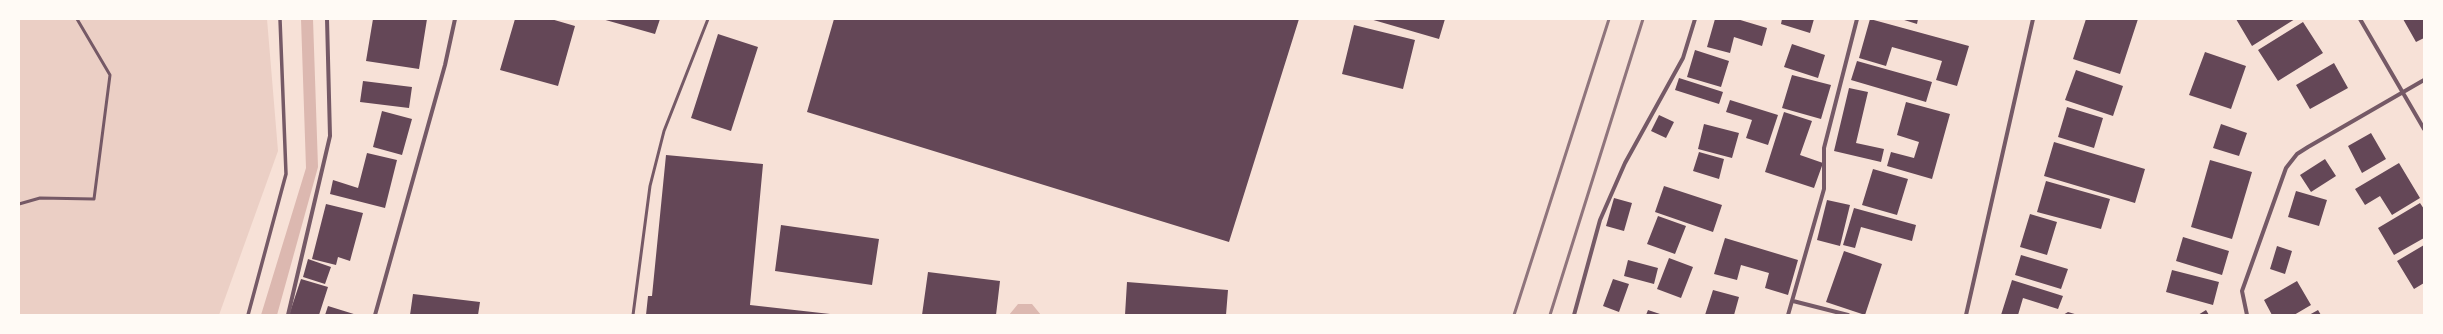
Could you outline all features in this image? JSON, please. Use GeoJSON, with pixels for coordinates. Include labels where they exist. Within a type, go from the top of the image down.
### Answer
{"type":"FeatureCollection","features":[{"type":"Feature","properties":{"kind":"street"},"geometry":{"type":"LineString","coordinates":[[248,315],[286,174],[280,19]]}},
{"type":"Feature","properties":{"kind":"street"},"geometry":{"type":"LineString","coordinates":[[288,315],[330,136],[327,19]]}},
{"type":"Feature","properties":{"kind":"street"},"geometry":{"type":"LineString","coordinates":[[375,315],[445,65],[455,19]]}},
{"type":"Feature","properties":{"kind":"street"},"geometry":{"type":"LineString","coordinates":[[1574,315],[1600,220],[1625,163],[1683,58],[1695,19]]}},
{"type":"Feature","properties":{"kind":"street"},"geometry":{"type":"LineString","coordinates":[[1788,315],[1824,189],[1824,148],[1857,19]]}},
{"type":"Feature","properties":{"kind":"street"},"geometry":{"type":"LineString","coordinates":[[1966,315],[2033,19]]}},
{"type":"Feature","properties":{"kind":"street"},"geometry":{"type":"LineString","coordinates":[[2360,19],[2424,129]]}},
{"type":"Feature","properties":{"kind":"street"},"geometry":{"type":"LineString","coordinates":[[2247,315],[2242,291],[2286,168],[2297,154],[2403,94],[2424,80]]}},
{"type":"Feature","properties":{"kind":"street"},"geometry":{"type":"LineString","coordinates":[[1793,301],[1848,315]]}},
{"type":"Feature","properties":{"kind":"lane"},"geometry":{"type":"LineString","coordinates":[[19,204],[40,198],[94,199],[110,76],[77,19]]}},
{"type":"Feature","properties":{"kind":"lane"},"geometry":{"type":"LineString","coordinates":[[633,315],[650,186],[662,137],[708,19]]}},
{"type":"Feature","properties":{"kind":"shaded area"},"geometry":{"type":"Polygon","coordinates":[[[19,19],[267,19],[278,151],[219,315],[19,315],[19,19]]]}},
{"type":"Feature","properties":{"kind":"shaded area"},"geometry":{"type":"Polygon","coordinates":[[[301,19],[313,19],[318,167],[277,315],[261,315],[306,168],[301,19]]]}},
{"type":"Feature","properties":{"kind":"shaded area"},"geometry":{"type":"Polygon","coordinates":[[[1018,304],[1032,304],[1041,315],[1009,315],[1018,304]]]}},
{"type":"Feature","properties":{"kind":"building"},"geometry":{"type":"Polygon","coordinates":[[[373,19],[427,19],[419,69],[366,61],[373,19]]]}},
{"type":"Feature","properties":{"kind":"building"},"geometry":{"type":"Polygon","coordinates":[[[515,19],[551,19],[575,26],[558,86],[500,70],[515,19]]]}},
{"type":"Feature","properties":{"kind":"building"},"geometry":{"type":"Polygon","coordinates":[[[602,19],[660,19],[655,34],[602,19]]]}},
{"type":"Feature","properties":{"kind":"building"},"geometry":{"type":"Polygon","coordinates":[[[834,19],[1299,19],[1229,242],[807,112],[834,19]]]}},
{"type":"Feature","properties":{"kind":"building"},"geometry":{"type":"Polygon","coordinates":[[[1370,19],[1445,19],[1439,39],[1370,19]]]}},
{"type":"Feature","properties":{"kind":"building"},"geometry":{"type":"Polygon","coordinates":[[[1715,19],[1737,19],[1767,28],[1762,46],[1734,37],[1730,53],[1707,47],[1715,19]]]}},
{"type":"Feature","properties":{"kind":"building"},"geometry":{"type":"Polygon","coordinates":[[[1782,19],[1814,19],[1810,33],[1781,24],[1782,19]]]}},
{"type":"Feature","properties":{"kind":"building"},"geometry":{"type":"Polygon","coordinates":[[[1870,19],[1969,46],[1957,86],[1936,80],[1942,61],[1892,47],[1886,66],[1859,58],[1870,19]]]}},
{"type":"Feature","properties":{"kind":"building"},"geometry":{"type":"Polygon","coordinates":[[[1901,19],[1918,19],[1917,24],[1901,19]]]}},
{"type":"Feature","properties":{"kind":"building"},"geometry":{"type":"Polygon","coordinates":[[[2086,19],[2138,19],[2120,74],[2073,59],[2086,19]]]}},
{"type":"Feature","properties":{"kind":"building"},"geometry":{"type":"Polygon","coordinates":[[[2236,19],[2295,19],[2252,46],[2236,19]]]}},
{"type":"Feature","properties":{"kind":"building"},"geometry":{"type":"Polygon","coordinates":[[[2403,19],[2424,19],[2424,38],[2416,42],[2403,19]]]}},
{"type":"Feature","properties":{"kind":"building"},"geometry":{"type":"Polygon","coordinates":[[[2303,22],[2323,53],[2278,81],[2258,50],[2303,22]]]}},
{"type":"Feature","properties":{"kind":"building"},"geometry":{"type":"Polygon","coordinates":[[[1354,25],[1415,40],[1403,89],[1342,74],[1354,25]]]}},
{"type":"Feature","properties":{"kind":"building"},"geometry":{"type":"Polygon","coordinates":[[[718,34],[758,47],[731,131],[691,118],[718,34]]]}},
{"type":"Feature","properties":{"kind":"building"},"geometry":{"type":"Polygon","coordinates":[[[1792,44],[1825,55],[1818,78],[1784,67],[1792,44]]]}},
{"type":"Feature","properties":{"kind":"building"},"geometry":{"type":"Polygon","coordinates":[[[1695,50],[1729,61],[1721,87],[1687,77],[1695,50]]]}},
{"type":"Feature","properties":{"kind":"building"},"geometry":{"type":"Polygon","coordinates":[[[2205,52],[2246,66],[2231,109],[2189,95],[2205,52]]]}},
{"type":"Feature","properties":{"kind":"building"},"geometry":{"type":"Polygon","coordinates":[[[1857,61],[1932,82],[1926,102],[1851,80],[1857,61]]]}},
{"type":"Feature","properties":{"kind":"building"},"geometry":{"type":"Polygon","coordinates":[[[2334,63],[2348,88],[2310,109],[2296,85],[2334,63]]]}},
{"type":"Feature","properties":{"kind":"building"},"geometry":{"type":"Polygon","coordinates":[[[2076,70],[2123,86],[2113,116],[2065,100],[2076,70]]]}},
{"type":"Feature","properties":{"kind":"building"},"geometry":{"type":"Polygon","coordinates":[[[1792,75],[1831,85],[1821,119],[1782,108],[1792,75]]]}},
{"type":"Feature","properties":{"kind":"building"},"geometry":{"type":"Polygon","coordinates":[[[1679,78],[1723,92],[1719,104],[1675,90],[1679,78]]]}},
{"type":"Feature","properties":{"kind":"building"},"geometry":{"type":"Polygon","coordinates":[[[363,81],[412,87],[409,108],[360,102],[363,81]]]}},
{"type":"Feature","properties":{"kind":"building"},"geometry":{"type":"Polygon","coordinates":[[[1849,88],[1868,92],[1856,143],[1884,149],[1881,162],[1834,151],[1849,88]]]}},
{"type":"Feature","properties":{"kind":"building"},"geometry":{"type":"Polygon","coordinates":[[[1730,100],[1778,115],[1768,145],[1746,138],[1752,120],[1726,112],[1730,100]]]}},
{"type":"Feature","properties":{"kind":"building"},"geometry":{"type":"Polygon","coordinates":[[[1906,102],[1950,114],[1932,179],[1887,166],[1891,152],[1914,158],[1919,142],[1897,135],[1906,102]]]}},
{"type":"Feature","properties":{"kind":"building"},"geometry":{"type":"Polygon","coordinates":[[[2067,107],[2103,118],[2094,148],[2058,137],[2067,107]]]}},
{"type":"Feature","properties":{"kind":"building"},"geometry":{"type":"Polygon","coordinates":[[[382,111],[412,119],[402,155],[373,147],[382,111]]]}},
{"type":"Feature","properties":{"kind":"building"},"geometry":{"type":"Polygon","coordinates":[[[1784,112],[1812,121],[1800,155],[1823,163],[1814,188],[1765,172],[1784,112]]]}},
{"type":"Feature","properties":{"kind":"building"},"geometry":{"type":"Polygon","coordinates":[[[1659,115],[1674,122],[1666,138],[1651,131],[1659,115]]]}},
{"type":"Feature","properties":{"kind":"building"},"geometry":{"type":"Polygon","coordinates":[[[1704,124],[1739,133],[1732,158],[1698,149],[1704,124]]]}},
{"type":"Feature","properties":{"kind":"building"},"geometry":{"type":"Polygon","coordinates":[[[2221,124],[2247,133],[2239,156],[2213,148],[2221,124]]]}},
{"type":"Feature","properties":{"kind":"building"},"geometry":{"type":"Polygon","coordinates":[[[2371,133],[2386,159],[2362,173],[2348,146],[2371,133]]]}},
{"type":"Feature","properties":{"kind":"building"},"geometry":{"type":"Polygon","coordinates":[[[2054,142],[2145,169],[2135,203],[2044,176],[2054,142]]]}},
{"type":"Feature","properties":{"kind":"building"},"geometry":{"type":"Polygon","coordinates":[[[1699,152],[1724,159],[1719,179],[1693,171],[1699,152]]]}},
{"type":"Feature","properties":{"kind":"building"},"geometry":{"type":"Polygon","coordinates":[[[367,153],[397,160],[385,208],[330,194],[333,180],[358,188],[367,153]]]}},
{"type":"Feature","properties":{"kind":"building"},"geometry":{"type":"Polygon","coordinates":[[[666,155],[763,164],[750,305],[839,315],[646,315],[648,296],[652,296],[666,155]]]}},
{"type":"Feature","properties":{"kind":"building"},"geometry":{"type":"Polygon","coordinates":[[[2325,159],[2336,176],[2311,192],[2300,175],[2325,159]]]}},
{"type":"Feature","properties":{"kind":"building"},"geometry":{"type":"Polygon","coordinates":[[[2210,160],[2252,172],[2232,239],[2191,227],[2210,160]]]}},
{"type":"Feature","properties":{"kind":"building"},"geometry":{"type":"Polygon","coordinates":[[[2399,163],[2420,198],[2392,215],[2380,196],[2365,205],[2355,189],[2399,163]]]}},
{"type":"Feature","properties":{"kind":"building"},"geometry":{"type":"Polygon","coordinates":[[[1873,169],[1908,179],[1897,215],[1862,205],[1873,169]]]}},
{"type":"Feature","properties":{"kind":"building"},"geometry":{"type":"Polygon","coordinates":[[[2046,181],[2110,199],[2101,229],[2037,212],[2046,181]]]}},
{"type":"Feature","properties":{"kind":"building"},"geometry":{"type":"Polygon","coordinates":[[[1664,186],[1722,205],[1713,232],[1655,212],[1664,186]]]}},
{"type":"Feature","properties":{"kind":"building"},"geometry":{"type":"Polygon","coordinates":[[[2296,191],[2327,200],[2319,226],[2288,217],[2296,191]]]}},
{"type":"Feature","properties":{"kind":"building"},"geometry":{"type":"Polygon","coordinates":[[[1614,198],[1632,203],[1624,231],[1606,226],[1614,198]]]}},
{"type":"Feature","properties":{"kind":"building"},"geometry":{"type":"Polygon","coordinates":[[[1827,200],[1850,205],[1840,246],[1817,240],[1827,200]]]}},
{"type":"Feature","properties":{"kind":"building"},"geometry":{"type":"Polygon","coordinates":[[[2420,203],[2424,209],[2424,238],[2394,255],[2378,228],[2420,203]]]}},
{"type":"Feature","properties":{"kind":"building"},"geometry":{"type":"Polygon","coordinates":[[[326,204],[363,213],[350,261],[338,257],[336,265],[312,259],[326,204]]]}},
{"type":"Feature","properties":{"kind":"building"},"geometry":{"type":"Polygon","coordinates":[[[1854,208],[1916,225],[1912,241],[1861,227],[1855,248],[1843,245],[1854,208]]]}},
{"type":"Feature","properties":{"kind":"building"},"geometry":{"type":"Polygon","coordinates":[[[2030,214],[2057,222],[2047,255],[2020,247],[2030,214]]]}},
{"type":"Feature","properties":{"kind":"building"},"geometry":{"type":"Polygon","coordinates":[[[1658,216],[1686,226],[1675,254],[1647,244],[1658,216]]]}},
{"type":"Feature","properties":{"kind":"building"},"geometry":{"type":"Polygon","coordinates":[[[781,225],[879,239],[872,285],[775,271],[781,225]]]}},
{"type":"Feature","properties":{"kind":"building"},"geometry":{"type":"Polygon","coordinates":[[[2183,237],[2229,251],[2222,275],[2176,261],[2183,237]]]}},
{"type":"Feature","properties":{"kind":"building"},"geometry":{"type":"Polygon","coordinates":[[[1725,238],[1798,260],[1788,295],[1765,288],[1769,273],[1741,265],[1737,280],[1714,274],[1725,238]]]}},
{"type":"Feature","properties":{"kind":"building"},"geometry":{"type":"Polygon","coordinates":[[[2424,245],[2424,283],[2414,289],[2397,261],[2424,245]]]}},
{"type":"Feature","properties":{"kind":"building"},"geometry":{"type":"Polygon","coordinates":[[[2277,246],[2292,251],[2285,274],[2270,269],[2277,246]]]}},
{"type":"Feature","properties":{"kind":"building"},"geometry":{"type":"Polygon","coordinates":[[[1844,251],[1882,264],[1865,315],[1826,302],[1844,251]]]}},
{"type":"Feature","properties":{"kind":"building"},"geometry":{"type":"Polygon","coordinates":[[[2021,255],[2068,269],[2061,289],[2015,275],[2021,255]]]}},
{"type":"Feature","properties":{"kind":"building"},"geometry":{"type":"Polygon","coordinates":[[[1669,258],[1693,267],[1681,298],[1657,289],[1669,258]]]}},
{"type":"Feature","properties":{"kind":"building"},"geometry":{"type":"Polygon","coordinates":[[[308,259],[331,267],[325,284],[303,277],[308,259]]]}},
{"type":"Feature","properties":{"kind":"building"},"geometry":{"type":"Polygon","coordinates":[[[1628,260],[1658,268],[1654,284],[1624,276],[1628,260]]]}},
{"type":"Feature","properties":{"kind":"building"},"geometry":{"type":"Polygon","coordinates":[[[2172,270],[2219,282],[2213,305],[2166,292],[2172,270]]]}},
{"type":"Feature","properties":{"kind":"building"},"geometry":{"type":"Polygon","coordinates":[[[928,272],[1000,281],[996,315],[922,315],[928,272]]]}},
{"type":"Feature","properties":{"kind":"building"},"geometry":{"type":"Polygon","coordinates":[[[301,279],[328,287],[319,315],[289,315],[301,279]]]}},
{"type":"Feature","properties":{"kind":"building"},"geometry":{"type":"Polygon","coordinates":[[[1613,279],[1629,284],[1619,312],[1603,306],[1613,279]]]}},
{"type":"Feature","properties":{"kind":"building"},"geometry":{"type":"Polygon","coordinates":[[[2012,280],[2063,296],[2058,309],[2023,298],[2018,315],[2001,315],[2012,280]]]}},
{"type":"Feature","properties":{"kind":"building"},"geometry":{"type":"Polygon","coordinates":[[[2297,281],[2311,305],[2294,315],[2272,315],[2264,300],[2297,281]]]}},
{"type":"Feature","properties":{"kind":"building"},"geometry":{"type":"Polygon","coordinates":[[[1127,282],[1228,290],[1226,315],[1125,315],[1127,282]]]}},
{"type":"Feature","properties":{"kind":"building"},"geometry":{"type":"Polygon","coordinates":[[[1713,290],[1739,297],[1734,315],[1705,315],[1713,290]]]}},
{"type":"Feature","properties":{"kind":"building"},"geometry":{"type":"Polygon","coordinates":[[[413,294],[480,302],[478,315],[410,315],[413,294]]]}},
{"type":"Feature","properties":{"kind":"building"},"geometry":{"type":"Polygon","coordinates":[[[328,306],[357,315],[325,315],[328,306]]]}},
{"type":"Feature","properties":{"kind":"building"},"geometry":{"type":"Polygon","coordinates":[[[1648,310],[1663,315],[1646,315],[1648,310]]]}},
{"type":"Feature","properties":{"kind":"building"},"geometry":{"type":"Polygon","coordinates":[[[2206,310],[2209,315],[2198,315],[2206,310]]]}},
{"type":"Feature","properties":{"kind":"building"},"geometry":{"type":"Polygon","coordinates":[[[2318,310],[2321,315],[2309,315],[2318,310]]]}},
{"type":"Feature","properties":{"kind":"building"},"geometry":{"type":"Polygon","coordinates":[[[2068,312],[2078,315],[2063,315],[2068,312]]]}},
{"type":"Feature","properties":{"kind":"railway"},"geometry":{"type":"LineString","coordinates":[[1514,315],[1609,19]]}},
{"type":"Feature","properties":{"kind":"railway"},"geometry":{"type":"LineString","coordinates":[[1550,315],[1643,19]]}}]}
